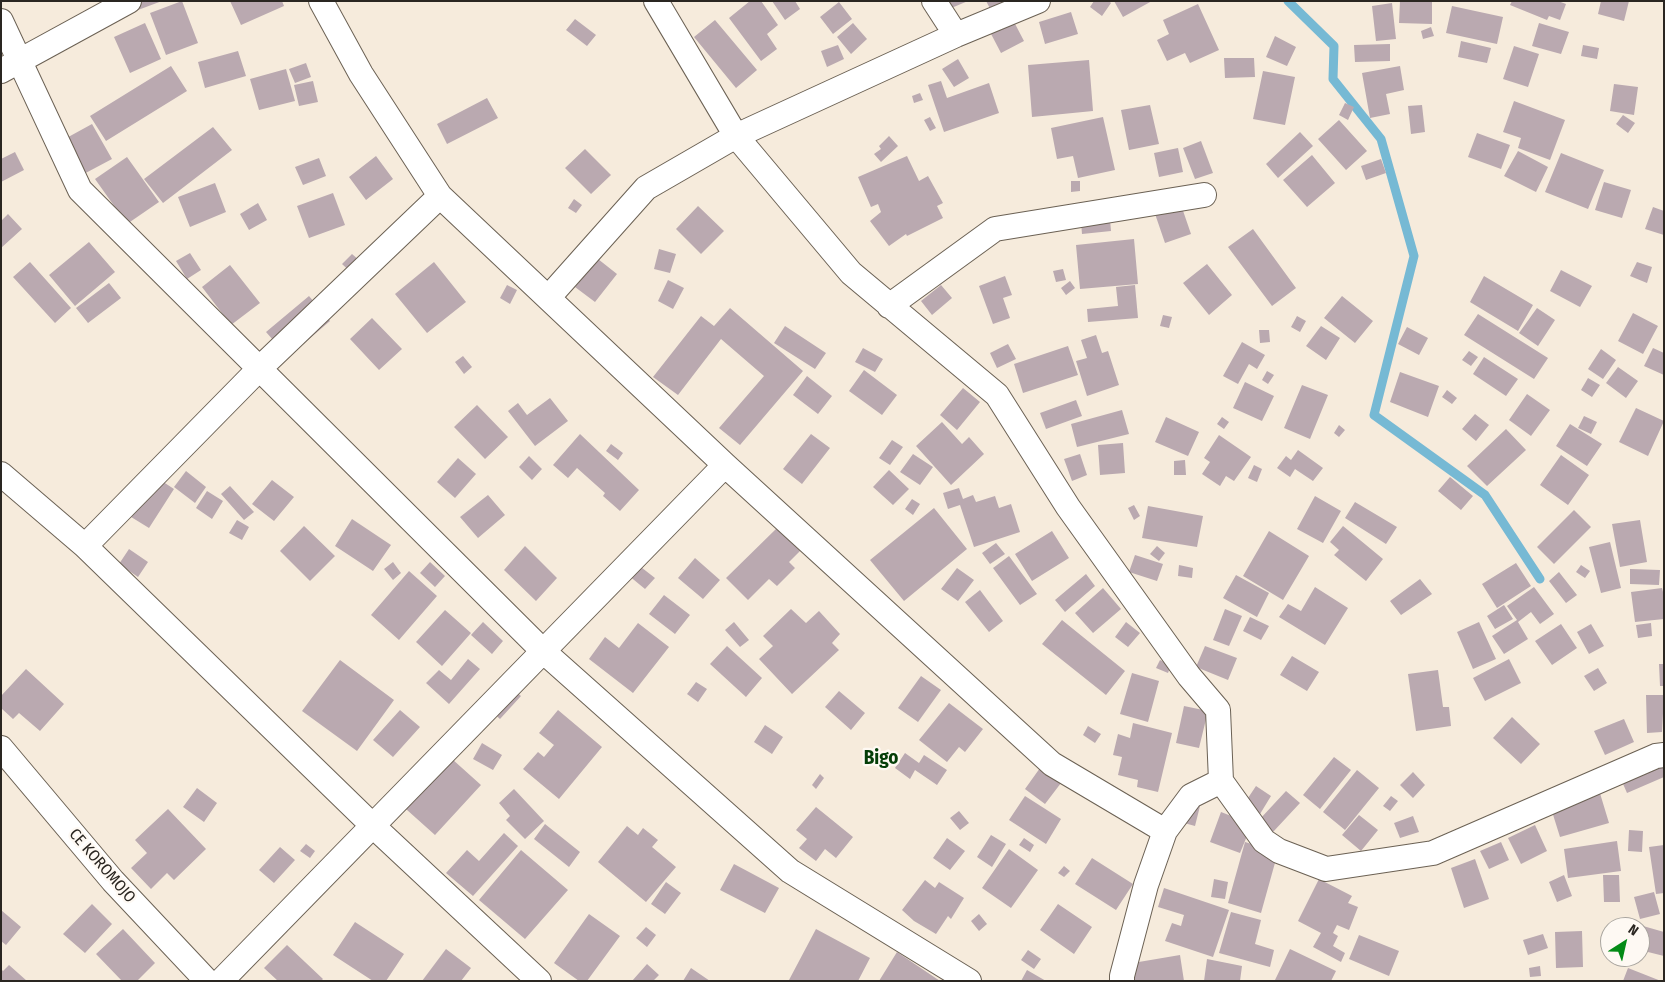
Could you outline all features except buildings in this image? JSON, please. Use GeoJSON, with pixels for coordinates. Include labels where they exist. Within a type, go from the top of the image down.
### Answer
{"type":"FeatureCollection","features":[{"type":"Feature","properties":{"kind":"street"},"geometry":{"type":"LineString","coordinates":[[11,66],[129,1]]}},
{"type":"Feature","properties":{"kind":"street"},"geometry":{"type":"LineString","coordinates":[[321,1],[361,74],[440,196],[725,465],[1052,764],[1165,832]]}},
{"type":"Feature","properties":{"kind":"street"},"geometry":{"type":"LineString","coordinates":[[656,1],[736,136],[851,274],[997,395],[1068,507],[1189,676],[1218,710],[1221,781],[1264,841],[1279,851],[1326,868],[1433,853],[1656,756],[1664,755]]}},
{"type":"Feature","properties":{"kind":"street"},"geometry":{"type":"LineString","coordinates":[[934,1],[956,35]]}},
{"type":"Feature","properties":{"kind":"street"},"geometry":{"type":"LineString","coordinates":[[548,298],[646,188],[736,136],[956,35],[1038,1]]}},
{"type":"Feature","properties":{"kind":"street"},"geometry":{"type":"LineString","coordinates":[[1,21],[11,66],[80,190],[543,651],[790,871],[969,981]]}},
{"type":"Feature","properties":{"kind":"street"},"geometry":{"type":"LineString","coordinates":[[889,306],[995,229],[1204,195]]}},
{"type":"Feature","properties":{"kind":"street"},"geometry":{"type":"LineString","coordinates":[[84,546],[260,368],[440,196]]}},
{"type":"Feature","properties":{"kind":"street"},"geometry":{"type":"LineString","coordinates":[[221,981],[725,465]]}},
{"type":"Feature","properties":{"kind":"street"},"geometry":{"type":"LineString","coordinates":[[1,474],[84,546],[372,825],[539,981]]}},
{"type":"Feature","properties":{"kind":"street","name":"CE KOROMOJO"},"geometry":{"type":"LineString","coordinates":[[1,748],[113,881],[207,981]]}},
{"type":"Feature","properties":{"kind":"street"},"geometry":{"type":"LineString","coordinates":[[1122,981],[1146,885],[1165,832],[1191,796],[1221,781]]}},
{"type":"Feature","properties":{"kind":"waterway"},"geometry":{"type":"LineString","coordinates":[[1288,1],[1334,46],[1333,79],[1381,139],[1414,256],[1374,415],[1485,495],[1540,579]]}},
{"type":"Feature","properties":{"kind":"district","name":"Bigo"},"geometry":{"type":"Point","coordinates":[881,759]}}]}
